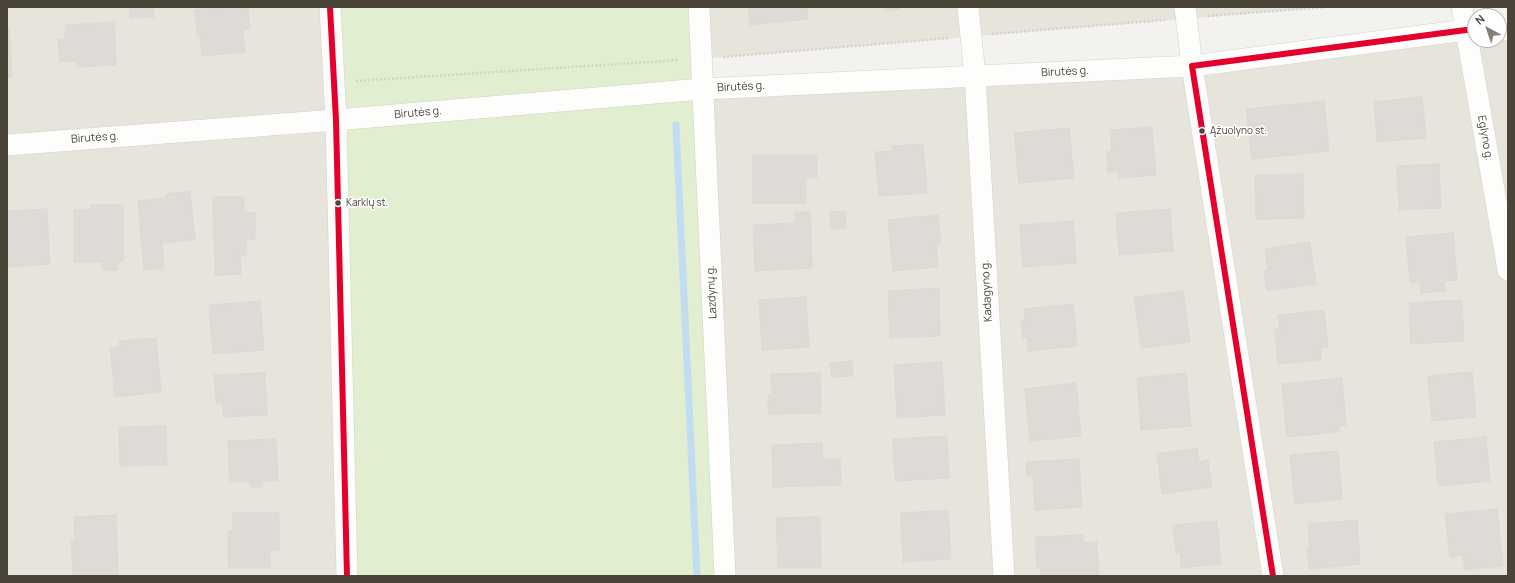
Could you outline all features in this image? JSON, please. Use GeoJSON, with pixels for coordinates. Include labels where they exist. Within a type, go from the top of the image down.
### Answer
{"type":"FeatureCollection","features":[{"type":"Feature","properties":{"kind":"street"},"geometry":{"type":"LineString","coordinates":[[330,7],[336,120],[347,576]]}},
{"type":"Feature","properties":{"kind":"street","name":"Lazdynų g."},"geometry":{"type":"LineString","coordinates":[[699,7],[725,576]]}},
{"type":"Feature","properties":{"kind":"street","name":"Kadagyno g."},"geometry":{"type":"LineString","coordinates":[[968,7],[975,76],[1004,576]]}},
{"type":"Feature","properties":{"kind":"street","name":"Eglyno g."},"geometry":{"type":"LineString","coordinates":[[1462,7],[1467,20]]}},
{"type":"Feature","properties":{"kind":"street"},"geometry":{"type":"LineString","coordinates":[[1186,12],[1192,66],[1272,576]]}},
{"type":"Feature","properties":{"kind":"street","name":"Birutės g."},"geometry":{"type":"LineString","coordinates":[[7,145],[336,120],[702,89],[1192,66],[1467,31]]}},
{"type":"Feature","properties":{"kind":"street","name":"Eglyno g."},"geometry":{"type":"LineString","coordinates":[[1474,48],[1508,270]]}},
{"type":"Feature","properties":{"kind":"path"},"geometry":{"type":"LineString","coordinates":[[334,83],[702,59],[971,36],[1186,12],[1327,7]]}},
{"type":"Feature","properties":{"kind":"shaded area"},"geometry":{"type":"Polygon","coordinates":[[[7,7],[330,7],[344,576],[7,576],[7,7]]]}},
{"type":"Feature","properties":{"kind":"shaded area"},"geometry":{"type":"Polygon","coordinates":[[[699,7],[1327,7],[702,59],[699,7]]]}},
{"type":"Feature","properties":{"kind":"shaded area"},"geometry":{"type":"Polygon","coordinates":[[[1508,33],[1508,576],[727,576],[702,89],[1467,41],[1467,48],[1507,48],[1508,33]]]}},
{"type":"Feature","properties":{"kind":"green space"},"geometry":{"type":"Polygon","coordinates":[[[330,7],[699,7],[720,576],[347,576],[330,7]]]}},
{"type":"Feature","properties":{"kind":"building"},"geometry":{"type":"Polygon","coordinates":[[[129,7],[153,7],[154,17],[130,18],[129,7]]]}},
{"type":"Feature","properties":{"kind":"building"},"geometry":{"type":"Polygon","coordinates":[[[248,7],[250,28],[243,29],[245,52],[202,56],[200,35],[197,35],[195,10],[248,7]]]}},
{"type":"Feature","properties":{"kind":"building"},"geometry":{"type":"Polygon","coordinates":[[[748,7],[807,7],[808,19],[750,25],[748,7]]]}},
{"type":"Feature","properties":{"kind":"building"},"geometry":{"type":"Polygon","coordinates":[[[885,7],[900,7],[900,9],[885,11],[885,7]]]}},
{"type":"Feature","properties":{"kind":"building"},"geometry":{"type":"Polygon","coordinates":[[[114,22],[116,65],[77,67],[76,61],[60,62],[58,39],[65,39],[65,25],[114,22]]]}},
{"type":"Feature","properties":{"kind":"building"},"geometry":{"type":"Polygon","coordinates":[[[7,28],[9,28],[12,77],[7,77],[7,28]]]}},
{"type":"Feature","properties":{"kind":"building"},"geometry":{"type":"Polygon","coordinates":[[[1422,97],[1426,138],[1377,142],[1374,102],[1422,97]]]}},
{"type":"Feature","properties":{"kind":"building"},"geometry":{"type":"Polygon","coordinates":[[[1324,101],[1329,151],[1252,159],[1246,109],[1324,101]]]}},
{"type":"Feature","properties":{"kind":"building"},"geometry":{"type":"Polygon","coordinates":[[[1152,127],[1156,175],[1118,178],[1118,172],[1108,172],[1107,152],[1112,151],[1110,130],[1152,127]]]}},
{"type":"Feature","properties":{"kind":"building"},"geometry":{"type":"Polygon","coordinates":[[[1069,128],[1074,178],[1019,183],[1014,133],[1069,128]]]}},
{"type":"Feature","properties":{"kind":"building"},"geometry":{"type":"Polygon","coordinates":[[[923,144],[927,193],[879,196],[875,152],[893,151],[892,146],[923,144]]]}},
{"type":"Feature","properties":{"kind":"building"},"geometry":{"type":"Polygon","coordinates":[[[753,155],[817,155],[817,178],[806,178],[806,203],[753,203],[753,155]]]}},
{"type":"Feature","properties":{"kind":"building"},"geometry":{"type":"Polygon","coordinates":[[[1439,164],[1441,208],[1399,210],[1397,166],[1439,164]]]}},
{"type":"Feature","properties":{"kind":"building"},"geometry":{"type":"Polygon","coordinates":[[[1303,174],[1304,218],[1256,219],[1255,175],[1303,174]]]}},
{"type":"Feature","properties":{"kind":"building"},"geometry":{"type":"Polygon","coordinates":[[[190,191],[195,240],[162,243],[164,268],[144,270],[138,201],[166,198],[166,194],[190,191]]]}},
{"type":"Feature","properties":{"kind":"building"},"geometry":{"type":"Polygon","coordinates":[[[213,197],[244,197],[244,212],[255,212],[255,239],[246,239],[247,255],[240,255],[241,274],[215,275],[213,197]]]}},
{"type":"Feature","properties":{"kind":"building"},"geometry":{"type":"Polygon","coordinates":[[[91,205],[123,205],[123,262],[117,262],[117,270],[102,270],[102,262],[74,262],[74,210],[91,210],[91,205]]]}},
{"type":"Feature","properties":{"kind":"building"},"geometry":{"type":"Polygon","coordinates":[[[47,209],[50,264],[7,267],[7,211],[47,209]]]}},
{"type":"Feature","properties":{"kind":"building"},"geometry":{"type":"Polygon","coordinates":[[[1170,209],[1173,251],[1119,255],[1116,213],[1170,209]]]}},
{"type":"Feature","properties":{"kind":"building"},"geometry":{"type":"Polygon","coordinates":[[[845,211],[846,228],[831,229],[830,212],[845,211]]]}},
{"type":"Feature","properties":{"kind":"building"},"geometry":{"type":"Polygon","coordinates":[[[795,212],[810,212],[812,268],[755,271],[753,225],[795,223],[795,212]]]}},
{"type":"Feature","properties":{"kind":"building"},"geometry":{"type":"Polygon","coordinates":[[[938,215],[941,244],[936,244],[938,267],[893,271],[888,220],[938,215]]]}},
{"type":"Feature","properties":{"kind":"building"},"geometry":{"type":"Polygon","coordinates":[[[1073,221],[1076,263],[1023,267],[1020,225],[1073,221]]]}},
{"type":"Feature","properties":{"kind":"building"},"geometry":{"type":"Polygon","coordinates":[[[1453,233],[1457,280],[1444,281],[1445,291],[1421,293],[1420,282],[1410,283],[1406,237],[1453,233]]]}},
{"type":"Feature","properties":{"kind":"building"},"geometry":{"type":"Polygon","coordinates":[[[1310,242],[1316,284],[1267,291],[1264,270],[1268,270],[1265,249],[1310,242]]]}},
{"type":"Feature","properties":{"kind":"building"},"geometry":{"type":"Polygon","coordinates":[[[939,288],[940,336],[890,338],[888,291],[939,288]]]}},
{"type":"Feature","properties":{"kind":"building"},"geometry":{"type":"Polygon","coordinates":[[[1183,291],[1190,342],[1141,348],[1134,297],[1183,291]]]}},
{"type":"Feature","properties":{"kind":"building"},"geometry":{"type":"Polygon","coordinates":[[[806,297],[809,347],[762,350],[759,300],[806,297]]]}},
{"type":"Feature","properties":{"kind":"building"},"geometry":{"type":"Polygon","coordinates":[[[1462,300],[1464,341],[1411,344],[1409,303],[1462,300]]]}},
{"type":"Feature","properties":{"kind":"building"},"geometry":{"type":"Polygon","coordinates":[[[260,301],[264,350],[213,354],[209,305],[260,301]]]}},
{"type":"Feature","properties":{"kind":"building"},"geometry":{"type":"Polygon","coordinates":[[[1073,304],[1077,346],[1028,351],[1027,337],[1023,338],[1021,321],[1025,320],[1024,309],[1073,304]]]}},
{"type":"Feature","properties":{"kind":"building"},"geometry":{"type":"Polygon","coordinates":[[[1324,310],[1328,347],[1320,348],[1321,360],[1278,364],[1275,329],[1280,329],[1278,315],[1324,310]]]}},
{"type":"Feature","properties":{"kind":"building"},"geometry":{"type":"Polygon","coordinates":[[[156,338],[161,392],[115,397],[110,348],[120,347],[119,341],[156,338]]]}},
{"type":"Feature","properties":{"kind":"building"},"geometry":{"type":"Polygon","coordinates":[[[852,361],[853,376],[831,377],[830,363],[852,361]]]}},
{"type":"Feature","properties":{"kind":"building"},"geometry":{"type":"Polygon","coordinates":[[[942,362],[945,415],[897,418],[894,365],[942,362]]]}},
{"type":"Feature","properties":{"kind":"building"},"geometry":{"type":"Polygon","coordinates":[[[1472,372],[1476,417],[1432,421],[1428,376],[1472,372]]]}},
{"type":"Feature","properties":{"kind":"building"},"geometry":{"type":"Polygon","coordinates":[[[265,373],[267,415],[223,417],[222,402],[216,403],[214,375],[265,373]]]}},
{"type":"Feature","properties":{"kind":"building"},"geometry":{"type":"Polygon","coordinates":[[[820,373],[821,413],[768,414],[768,395],[772,395],[771,374],[820,373]]]}},
{"type":"Feature","properties":{"kind":"building"},"geometry":{"type":"Polygon","coordinates":[[[1186,373],[1191,426],[1141,430],[1137,378],[1186,373]]]}},
{"type":"Feature","properties":{"kind":"building"},"geometry":{"type":"Polygon","coordinates":[[[1342,378],[1346,425],[1339,426],[1339,432],[1287,437],[1282,384],[1342,378]]]}},
{"type":"Feature","properties":{"kind":"building"},"geometry":{"type":"Polygon","coordinates":[[[1076,383],[1081,436],[1030,441],[1025,389],[1076,383]]]}},
{"type":"Feature","properties":{"kind":"building"},"geometry":{"type":"Polygon","coordinates":[[[166,426],[167,465],[120,466],[119,427],[166,426]]]}},
{"type":"Feature","properties":{"kind":"building"},"geometry":{"type":"Polygon","coordinates":[[[947,436],[949,478],[895,481],[893,439],[947,436]]]}},
{"type":"Feature","properties":{"kind":"building"},"geometry":{"type":"Polygon","coordinates":[[[1486,437],[1490,481],[1438,486],[1434,442],[1486,437]]]}},
{"type":"Feature","properties":{"kind":"building"},"geometry":{"type":"Polygon","coordinates":[[[276,439],[278,481],[262,481],[262,487],[251,487],[250,482],[230,482],[228,441],[276,439]]]}},
{"type":"Feature","properties":{"kind":"building"},"geometry":{"type":"Polygon","coordinates":[[[822,443],[823,459],[840,459],[841,485],[773,487],[772,445],[822,443]]]}},
{"type":"Feature","properties":{"kind":"building"},"geometry":{"type":"Polygon","coordinates":[[[1197,448],[1199,462],[1208,460],[1212,487],[1162,494],[1157,454],[1197,448]]]}},
{"type":"Feature","properties":{"kind":"building"},"geometry":{"type":"Polygon","coordinates":[[[1338,451],[1342,499],[1295,504],[1290,455],[1338,451]]]}},
{"type":"Feature","properties":{"kind":"building"},"geometry":{"type":"Polygon","coordinates":[[[1079,459],[1082,507],[1035,510],[1033,476],[1027,476],[1026,462],[1079,459]]]}},
{"type":"Feature","properties":{"kind":"building"},"geometry":{"type":"Polygon","coordinates":[[[1497,509],[1503,566],[1465,570],[1463,555],[1450,557],[1445,514],[1497,509]]]}},
{"type":"Feature","properties":{"kind":"building"},"geometry":{"type":"Polygon","coordinates":[[[948,510],[951,559],[903,562],[901,513],[948,510]]]}},
{"type":"Feature","properties":{"kind":"building"},"geometry":{"type":"Polygon","coordinates":[[[233,513],[279,513],[279,550],[270,550],[270,567],[228,567],[228,531],[233,531],[233,513]]]}},
{"type":"Feature","properties":{"kind":"building"},"geometry":{"type":"Polygon","coordinates":[[[116,515],[118,576],[73,576],[71,539],[75,539],[74,517],[116,515]]]}},
{"type":"Feature","properties":{"kind":"building"},"geometry":{"type":"Polygon","coordinates":[[[820,517],[821,567],[778,568],[776,518],[820,517]]]}},
{"type":"Feature","properties":{"kind":"building"},"geometry":{"type":"Polygon","coordinates":[[[1357,520],[1360,564],[1309,569],[1307,548],[1310,548],[1308,524],[1357,520]]]}},
{"type":"Feature","properties":{"kind":"building"},"geometry":{"type":"Polygon","coordinates":[[[1217,521],[1221,564],[1181,568],[1180,553],[1176,553],[1173,525],[1217,521]]]}},
{"type":"Feature","properties":{"kind":"building"},"geometry":{"type":"Polygon","coordinates":[[[1083,535],[1083,542],[1097,542],[1099,576],[1041,576],[1040,568],[1037,568],[1035,537],[1083,535]]]}},
{"type":"Feature","properties":{"kind":"waterway"},"geometry":{"type":"LineString","coordinates":[[676,125],[697,576]]}},
{"type":"Feature","properties":{"kind":"transit line"},"geometry":{"type":"LineString","coordinates":[[330,7],[336,120],[347,576]]}},
{"type":"Feature","properties":{"kind":"transit line"},"geometry":{"type":"LineString","coordinates":[[1192,66],[1467,30]]}},
{"type":"Feature","properties":{"kind":"transit line"},"geometry":{"type":"LineString","coordinates":[[1192,66],[1273,576]]}},
{"type":"Feature","properties":{"kind":"place","name":"Ąžuolyno st."},"geometry":{"type":"Point","coordinates":[1202,131]}},
{"type":"Feature","properties":{"kind":"place","name":"Karklų st."},"geometry":{"type":"Point","coordinates":[338,203]}}]}
